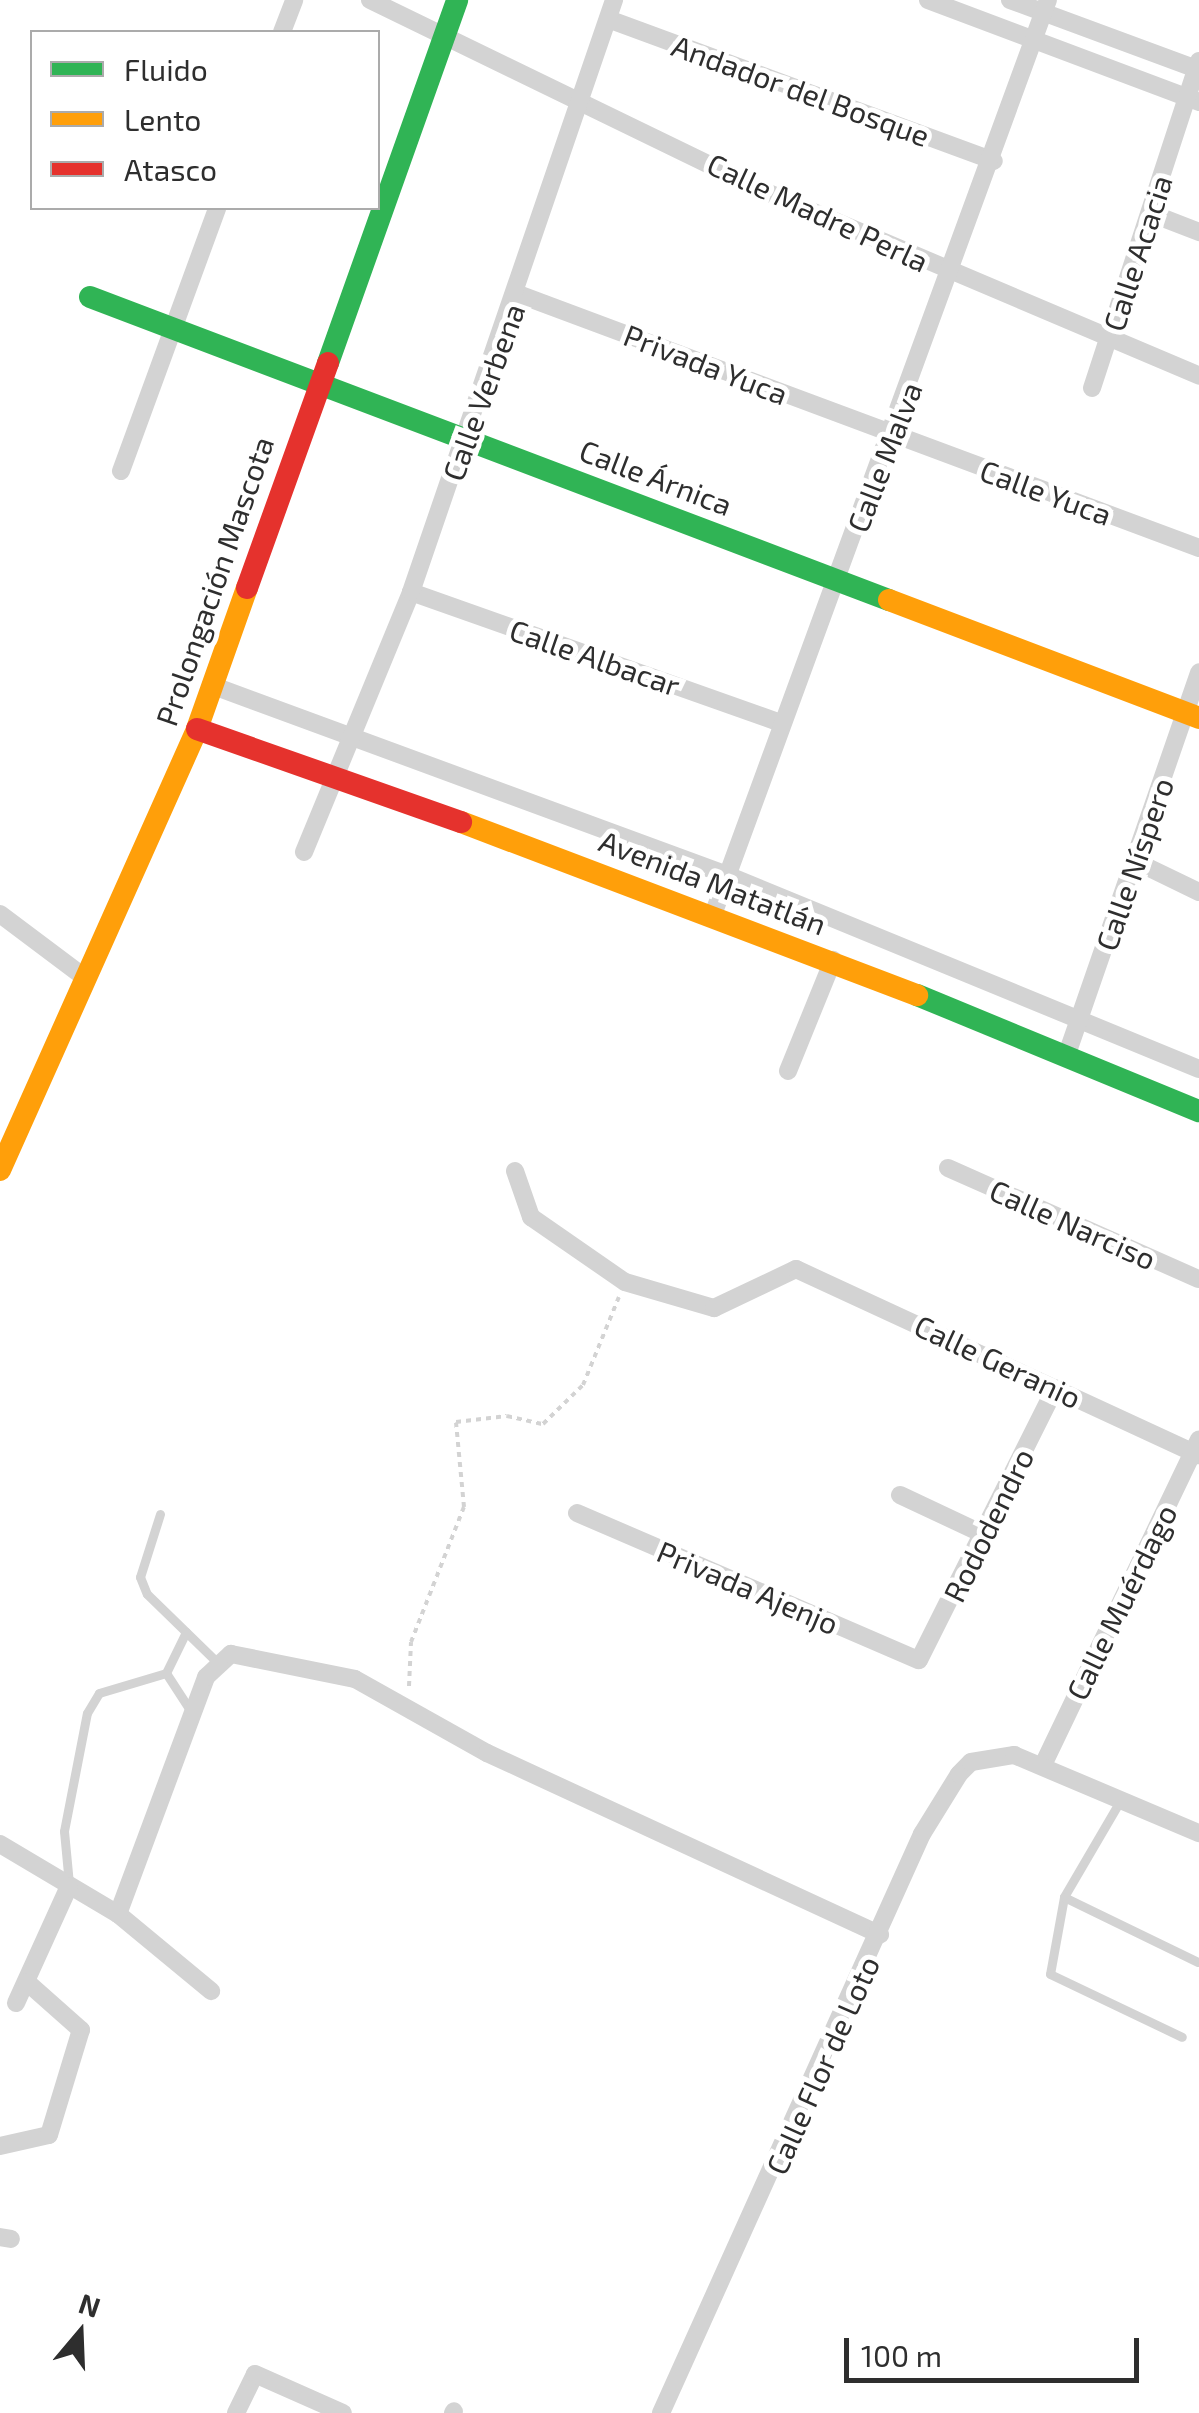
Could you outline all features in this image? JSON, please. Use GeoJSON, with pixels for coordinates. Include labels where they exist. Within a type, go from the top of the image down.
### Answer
{"type":"FeatureCollection","features":[{"type":"Feature","properties":{"kind":"street"},"geometry":{"type":"LineString","coordinates":[[283,30],[294,0]]}},
{"type":"Feature","properties":{"kind":"street","name":"Calle Madre Perla"},"geometry":{"type":"LineString","coordinates":[[370,0],[442,38],[952,274],[1199,376]]}},
{"type":"Feature","properties":{"kind":"street","name":"Prolongación Mascota"},"geometry":{"type":"LineString","coordinates":[[380,204],[457,0]]}},
{"type":"Feature","properties":{"kind":"street","name":"Calle Verbena"},"geometry":{"type":"LineString","coordinates":[[304,852],[411,592],[518,294],[614,0]]}},
{"type":"Feature","properties":{"kind":"street"},"geometry":{"type":"LineString","coordinates":[[928,0],[1193,100]]}},
{"type":"Feature","properties":{"kind":"street"},"geometry":{"type":"LineString","coordinates":[[1010,0],[1046,6],[1198,66]]}},
{"type":"Feature","properties":{"kind":"street","name":"Calle Malva"},"geometry":{"type":"LineString","coordinates":[[714,912],[779,722],[894,435],[994,162],[1046,6]]}},
{"type":"Feature","properties":{"kind":"street","name":"Andador del Bosque"},"geometry":{"type":"LineString","coordinates":[[608,19],[994,162]]}},
{"type":"Feature","properties":{"kind":"street","name":"Calle Acacia"},"geometry":{"type":"LineString","coordinates":[[1092,388],[1150,213],[1193,100],[1198,66]]}},
{"type":"Feature","properties":{"kind":"street"},"geometry":{"type":"LineString","coordinates":[[120,471],[217,210]]}},
{"type":"Feature","properties":{"kind":"street","name":"Prolongación Mascota"},"geometry":{"type":"LineString","coordinates":[[0,1170],[80,974],[198,729],[315,378],[378,210]]}},
{"type":"Feature","properties":{"kind":"street"},"geometry":{"type":"LineString","coordinates":[[1150,213],[1199,232]]}},
{"type":"Feature","properties":{"kind":"street","name":"Privada Yuca"},"geometry":{"type":"LineString","coordinates":[[518,294],[894,435]]}},
{"type":"Feature","properties":{"kind":"street","name":"Calle Árnica"},"geometry":{"type":"LineString","coordinates":[[90,296],[315,378],[1192,715]]}},
{"type":"Feature","properties":{"kind":"street","name":"Calle Yuca"},"geometry":{"type":"LineString","coordinates":[[894,435],[1199,548]]}},
{"type":"Feature","properties":{"kind":"street","name":"Calle Albacar"},"geometry":{"type":"LineString","coordinates":[[411,592],[779,722]]}},
{"type":"Feature","properties":{"kind":"street","name":"Calle Níspero"},"geometry":{"type":"LineString","coordinates":[[1067,1054],[1192,715],[1199,672]]}},
{"type":"Feature","properties":{"kind":"street","name":"Avenida Matatlán"},"geometry":{"type":"LineString","coordinates":[[211,685],[727,874],[1081,1014],[1199,1069]]}},
{"type":"Feature","properties":{"kind":"street","name":"Avenida Matatlán"},"geometry":{"type":"LineString","coordinates":[[198,729],[714,912],[1067,1054],[1199,1112]]}},
{"type":"Feature","properties":{"kind":"street"},"geometry":{"type":"LineString","coordinates":[[1137,862],[1199,892]]}},
{"type":"Feature","properties":{"kind":"street"},"geometry":{"type":"LineString","coordinates":[[0,914],[80,974]]}},
{"type":"Feature","properties":{"kind":"street"},"geometry":{"type":"LineString","coordinates":[[788,1072],[834,960]]}},
{"type":"Feature","properties":{"kind":"street","name":"Calle Narciso"},"geometry":{"type":"LineString","coordinates":[[948,1168],[1199,1280]]}},
{"type":"Feature","properties":{"kind":"street"},"geometry":{"type":"LineString","coordinates":[[515,1171],[531,1217],[626,1282]]}},
{"type":"Feature","properties":{"kind":"street","name":"Calle Geranio"},"geometry":{"type":"LineString","coordinates":[[626,1282],[714,1308],[796,1269],[1197,1449]]}},
{"type":"Feature","properties":{"kind":"street","name":"Rododendro"},"geometry":{"type":"LineString","coordinates":[[919,1660],[1055,1388]]}},
{"type":"Feature","properties":{"kind":"street","name":"Calle Muérdago"},"geometry":{"type":"LineString","coordinates":[[1043,1766],[1197,1449]]}},
{"type":"Feature","properties":{"kind":"street"},"geometry":{"type":"LineString","coordinates":[[900,1495],[983,1534]]}},
{"type":"Feature","properties":{"kind":"street","name":"Privada Ajenjo"},"geometry":{"type":"LineString","coordinates":[[578,1514],[919,1660]]}},
{"type":"Feature","properties":{"kind":"street"},"geometry":{"type":"LineString","coordinates":[[118,1914],[216,1661],[231,1654],[322,1667],[407,1706],[487,1753],[880,1934]]}},
{"type":"Feature","properties":{"kind":"street","name":"Calle Flor de Loto"},"geometry":{"type":"LineString","coordinates":[[661,2413],[938,1802],[971,1762],[1014,1754],[1043,1766]]}},
{"type":"Feature","properties":{"kind":"street"},"geometry":{"type":"LineString","coordinates":[[1043,1766],[1199,1833]]}},
{"type":"Feature","properties":{"kind":"street"},"geometry":{"type":"LineString","coordinates":[[0,1844],[118,1914],[211,1991]]}},
{"type":"Feature","properties":{"kind":"street"},"geometry":{"type":"LineString","coordinates":[[16,2004],[69,1886]]}},
{"type":"Feature","properties":{"kind":"street"},"geometry":{"type":"LineString","coordinates":[[0,2146],[50,2135],[81,2030],[27,1982]]}},
{"type":"Feature","properties":{"kind":"street"},"geometry":{"type":"LineString","coordinates":[[236,2413],[255,2374],[344,2413]]}},
{"type":"Feature","properties":{"kind":"lane"},"geometry":{"type":"LineString","coordinates":[[160,1514],[140,1576],[186,1632],[216,1661]]}},
{"type":"Feature","properties":{"kind":"lane"},"geometry":{"type":"LineString","coordinates":[[69,1886],[64,1831],[88,1713],[110,1687],[166,1673],[186,1632]]}},
{"type":"Feature","properties":{"kind":"lane"},"geometry":{"type":"LineString","coordinates":[[166,1673],[193,1715]]}},
{"type":"Feature","properties":{"kind":"lane"},"geometry":{"type":"LineString","coordinates":[[1121,1799],[1064,1897],[1050,1974],[1182,2038]]}},
{"type":"Feature","properties":{"kind":"lane"},"geometry":{"type":"LineString","coordinates":[[1064,1897],[1198,1962]]}},
{"type":"Feature","properties":{"kind":"path"},"geometry":{"type":"LineString","coordinates":[[407,1706],[411,1642],[464,1508],[456,1422],[507,1416],[543,1424],[583,1385],[626,1282]]}},
{"type":"Feature","properties":{"kind":"traffic: fast"},"geometry":{"type":"LineString","coordinates":[[328,363],[457,0]]}},
{"type":"Feature","properties":{"kind":"traffic: fast"},"geometry":{"type":"LineString","coordinates":[[90,297],[889,600]]}},
{"type":"Feature","properties":{"kind":"traffic: fast"},"geometry":{"type":"LineString","coordinates":[[917,995],[1199,1111]]}},
{"type":"Feature","properties":{"kind":"traffic: slow"},"geometry":{"type":"LineString","coordinates":[[0,1170],[197,729],[247,588]]}},
{"type":"Feature","properties":{"kind":"traffic: slow"},"geometry":{"type":"LineString","coordinates":[[889,600],[1199,718]]}},
{"type":"Feature","properties":{"kind":"traffic: slow"},"geometry":{"type":"LineString","coordinates":[[461,822],[917,995]]}},
{"type":"Feature","properties":{"kind":"traffic: jam"},"geometry":{"type":"LineString","coordinates":[[247,588],[328,363]]}},
{"type":"Feature","properties":{"kind":"traffic: jam"},"geometry":{"type":"LineString","coordinates":[[197,729],[461,822]]}}]}
